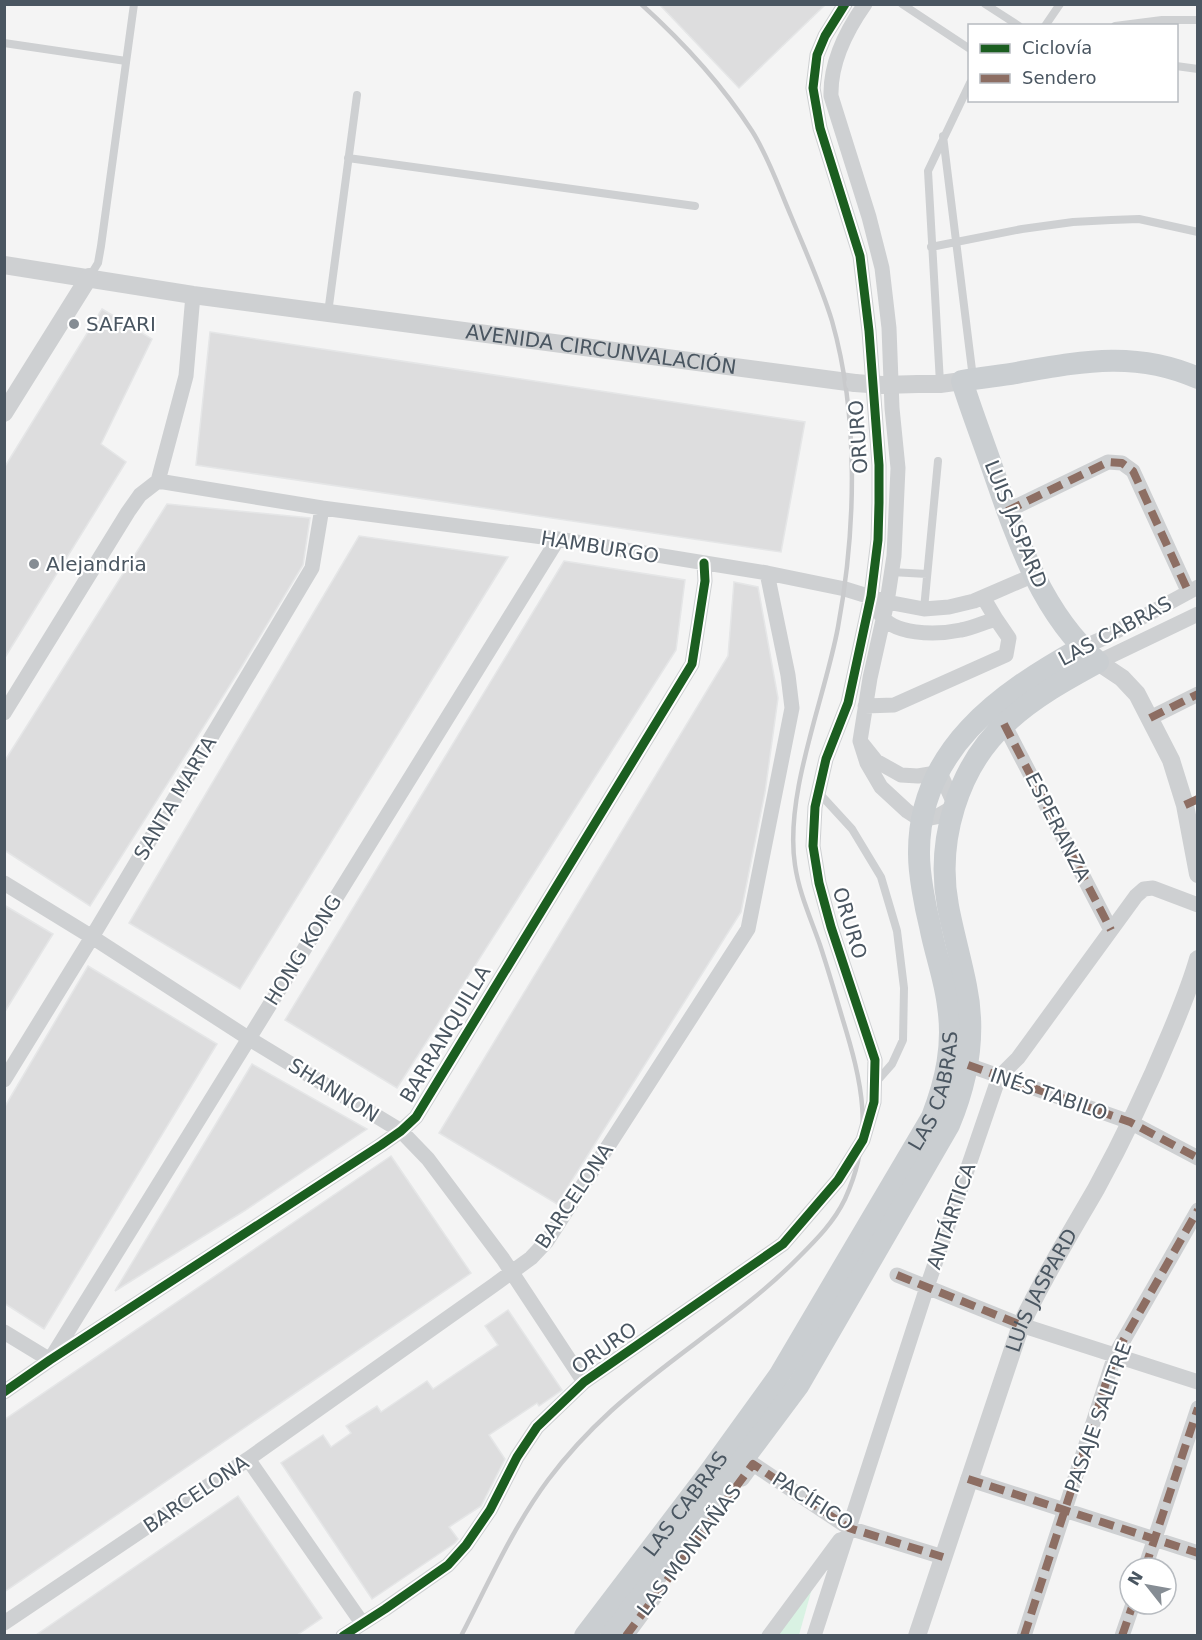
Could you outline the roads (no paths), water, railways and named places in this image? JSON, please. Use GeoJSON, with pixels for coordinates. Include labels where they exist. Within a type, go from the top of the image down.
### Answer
{"type":"FeatureCollection","features":[{"type":"Feature","properties":{"kind":"main road","name":"AVENIDA CIRCUNVALACIÓN"},"geometry":{"type":"LineString","coordinates":[[958,381],[1114,359],[1154,364],[1197,378]]}},
{"type":"Feature","properties":{"kind":"main road","name":"LUIS JASPARD"},"geometry":{"type":"LineString","coordinates":[[958,381],[1034,575],[1049,602],[1089,655]]}},
{"type":"Feature","properties":{"kind":"main road","name":"LAS CABRAS"},"geometry":{"type":"LineString","coordinates":[[611,1635],[798,1386],[949,1125],[968,1065],[970,1026],[969,1007],[945,886],[946,845],[955,806],[980,754],[1004,724],[1089,655]]}},
{"type":"Feature","properties":{"kind":"main road","name":"LAS CABRAS"},"geometry":{"type":"LineString","coordinates":[[585,1635],[709,1473],[779,1376],[932,1117],[945,1080],[950,1042],[945,987],[929,926],[918,855],[921,820],[936,773],[971,725],[1027,680],[1089,655]]}},
{"type":"Feature","properties":{"kind":"street","name":"ORURO"},"geometry":{"type":"LineString","coordinates":[[343,1635],[448,1565],[466,1545],[489,1510],[517,1457],[537,1427],[584,1382],[783,1244],[838,1180],[863,1140],[874,1102],[875,1060],[819,883],[813,846],[815,807],[826,759],[848,703],[871,596],[878,540],[879,465],[865,288],[860,256],[820,128],[813,88],[817,55],[825,36],[844,4]]}},
{"type":"Feature","properties":{"kind":"street","name":"ORURO"},"geometry":{"type":"LineString","coordinates":[[860,741],[887,602],[897,523],[898,468],[882,268],[869,217],[831,96],[831,82],[837,55],[844,38],[865,4]]}},
{"type":"Feature","properties":{"kind":"street","name":"AVENIDA CIRCUNVALACIÓN"},"geometry":{"type":"LineString","coordinates":[[4,265],[193,295],[855,383],[882,386],[958,381]]}},
{"type":"Feature","properties":{"kind":"street"},"geometry":{"type":"LineString","coordinates":[[4,413],[89,277]]}},
{"type":"Feature","properties":{"kind":"street"},"geometry":{"type":"LineString","coordinates":[[4,713],[140,495],[158,482],[186,376],[193,295]]}},
{"type":"Feature","properties":{"kind":"street"},"geometry":{"type":"LineString","coordinates":[[1007,511],[1108,462],[1122,464],[1133,471],[1193,589]]}},
{"type":"Feature","properties":{"kind":"street","name":"HAMBURGO"},"geometry":{"type":"LineString","coordinates":[[158,482],[322,508],[558,539],[767,573],[924,609],[950,607],[983,597],[1034,575]]}},
{"type":"Feature","properties":{"kind":"street","name":"SANTA MARTA"},"geometry":{"type":"LineString","coordinates":[[4,1080],[312,568],[322,508]]}},
{"type":"Feature","properties":{"kind":"street","name":"HONG KONG"},"geometry":{"type":"LineString","coordinates":[[50,1360],[558,539]]}},
{"type":"Feature","properties":{"kind":"street","name":"BARRANQUILLA"},"geometry":{"type":"LineString","coordinates":[[4,1392],[401,1131],[416,1117],[692,664],[705,581],[704,563]]}},
{"type":"Feature","properties":{"kind":"street","name":"BARCELONA"},"geometry":{"type":"LineString","coordinates":[[4,1623],[248,1459],[512,1272],[531,1258],[547,1241],[748,929],[792,708],[788,675],[767,573]]}},
{"type":"Feature","properties":{"kind":"street","name":"LAS CABRAS"},"geometry":{"type":"LineString","coordinates":[[1089,655],[1104,638],[1193,589]]}},
{"type":"Feature","properties":{"kind":"street"},"geometry":{"type":"LineString","coordinates":[[871,596],[883,619],[903,629],[930,633],[960,630],[996,618]]}},
{"type":"Feature","properties":{"kind":"street"},"geometry":{"type":"LineString","coordinates":[[865,706],[894,705],[1006,655],[1009,638],[983,597]]}},
{"type":"Feature","properties":{"kind":"street","name":"LAS CABRAS"},"geometry":{"type":"LineString","coordinates":[[1089,655],[1197,614]]}},
{"type":"Feature","properties":{"kind":"street","name":"LUIS JASPARD"},"geometry":{"type":"LineString","coordinates":[[1089,655],[1122,678],[1132,690],[1150,718],[1171,760],[1191,802],[1197,874]]}},
{"type":"Feature","properties":{"kind":"street"},"geometry":{"type":"LineString","coordinates":[[1150,718],[1197,694]]}},
{"type":"Feature","properties":{"kind":"street","name":"ESPERANZA"},"geometry":{"type":"LineString","coordinates":[[1004,724],[1111,930]]}},
{"type":"Feature","properties":{"kind":"street"},"geometry":{"type":"LineString","coordinates":[[860,741],[876,761],[901,775],[918,776],[936,773],[942,777],[955,806],[936,817],[921,820],[907,811],[881,787],[867,763],[860,741]]}},
{"type":"Feature","properties":{"kind":"street","name":"SHANNON"},"geometry":{"type":"LineString","coordinates":[[4,883],[248,1038],[401,1131],[428,1159],[512,1272],[584,1382]]}},
{"type":"Feature","properties":{"kind":"street","name":"ANTÁRTICA"},"geometry":{"type":"LineString","coordinates":[[814,1635],[927,1287],[999,1077],[1018,1058],[1136,896],[1144,889],[1153,888],[1197,905]]}},
{"type":"Feature","properties":{"kind":"street","name":"LUIS JASPARD"},"geometry":{"type":"LineString","coordinates":[[917,1635],[1021,1325],[1043,1279],[1096,1188],[1130,1122],[1178,1016],[1193,977],[1197,959]]}},
{"type":"Feature","properties":{"kind":"street","name":"INÉS TABILO"},"geometry":{"type":"LineString","coordinates":[[968,1065],[1130,1122],[1197,1158]]}},
{"type":"Feature","properties":{"kind":"street","name":"PASAJE SALITRE"},"geometry":{"type":"LineString","coordinates":[[1024,1635],[1116,1355],[1197,1210]]}},
{"type":"Feature","properties":{"kind":"street"},"geometry":{"type":"LineString","coordinates":[[897,1275],[1021,1325],[1197,1382]]}},
{"type":"Feature","properties":{"kind":"street"},"geometry":{"type":"LineString","coordinates":[[4,1332],[50,1360]]}},
{"type":"Feature","properties":{"kind":"street"},"geometry":{"type":"LineString","coordinates":[[1149,1556],[1197,1408]]}},
{"type":"Feature","properties":{"kind":"street"},"geometry":{"type":"LineString","coordinates":[[248,1459],[362,1623]]}},
{"type":"Feature","properties":{"kind":"street","name":"PACÍFICO"},"geometry":{"type":"LineString","coordinates":[[753,1464],[849,1527],[943,1557]]}},
{"type":"Feature","properties":{"kind":"street","name":"LAS MONTAÑAS"},"geometry":{"type":"LineString","coordinates":[[626,1635],[753,1464]]}},
{"type":"Feature","properties":{"kind":"street"},"geometry":{"type":"LineString","coordinates":[[968,1479],[1197,1553]]}},
{"type":"Feature","properties":{"kind":"street"},"geometry":{"type":"LineString","coordinates":[[769,1635],[849,1527]]}},
{"type":"Feature","properties":{"kind":"street"},"geometry":{"type":"LineString","coordinates":[[1122,1635],[1129,1616]]}},
{"type":"Feature","properties":{"kind":"lane"},"geometry":{"type":"LineString","coordinates":[[89,277],[98,263],[101,246],[134,4]]}},
{"type":"Feature","properties":{"kind":"lane"},"geometry":{"type":"LineString","coordinates":[[902,4],[968,49]]}},
{"type":"Feature","properties":{"kind":"lane"},"geometry":{"type":"LineString","coordinates":[[985,4],[1016,24]]}},
{"type":"Feature","properties":{"kind":"lane"},"geometry":{"type":"LineString","coordinates":[[1046,24],[1060,4]]}},
{"type":"Feature","properties":{"kind":"lane"},"geometry":{"type":"LineString","coordinates":[[1131,24],[1162,20],[1197,20]]}},
{"type":"Feature","properties":{"kind":"lane"},"geometry":{"type":"LineString","coordinates":[[4,43],[126,61]]}},
{"type":"Feature","properties":{"kind":"lane"},"geometry":{"type":"LineString","coordinates":[[1178,66],[1197,69]]}},
{"type":"Feature","properties":{"kind":"lane"},"geometry":{"type":"LineString","coordinates":[[958,381],[931,246],[928,171],[968,85]]}},
{"type":"Feature","properties":{"kind":"lane"},"geometry":{"type":"LineString","coordinates":[[328,313],[357,95]]}},
{"type":"Feature","properties":{"kind":"lane"},"geometry":{"type":"LineString","coordinates":[[943,136],[956,242],[958,381]]}},
{"type":"Feature","properties":{"kind":"lane"},"geometry":{"type":"LineString","coordinates":[[348,158],[695,206]]}},
{"type":"Feature","properties":{"kind":"lane"},"geometry":{"type":"LineString","coordinates":[[931,246],[1043,226],[1111,219],[1139,219],[1197,231]]}},
{"type":"Feature","properties":{"kind":"lane"},"geometry":{"type":"LineString","coordinates":[[924,609],[938,461]]}},
{"type":"Feature","properties":{"kind":"lane"},"geometry":{"type":"LineString","coordinates":[[891,572],[927,574]]}},
{"type":"Feature","properties":{"kind":"lane"},"geometry":{"type":"LineString","coordinates":[[819,793],[852,829],[881,877],[897,931],[904,988],[903,1040],[892,1064],[876,1082]]}},
{"type":"Feature","properties":{"kind":"railway"},"geometry":{"type":"LineString","coordinates":[[461,1636],[523,1517],[548,1480],[578,1444],[634,1391],[777,1278],[830,1223],[841,1207],[854,1175],[863,1130],[860,1086],[855,1064],[826,963],[799,886],[793,837],[800,777],[838,627],[848,552],[851,513],[851,434],[841,357],[832,321],[818,281],[758,141],[714,80],[672,33],[641,4]]}},
{"type":"Feature","properties":{"kind":"place","name":"SAFARI"},"geometry":{"type":"Point","coordinates":[74,324]}},
{"type":"Feature","properties":{"kind":"place","name":"Alejandria"},"geometry":{"type":"Point","coordinates":[34,564]}}]}
